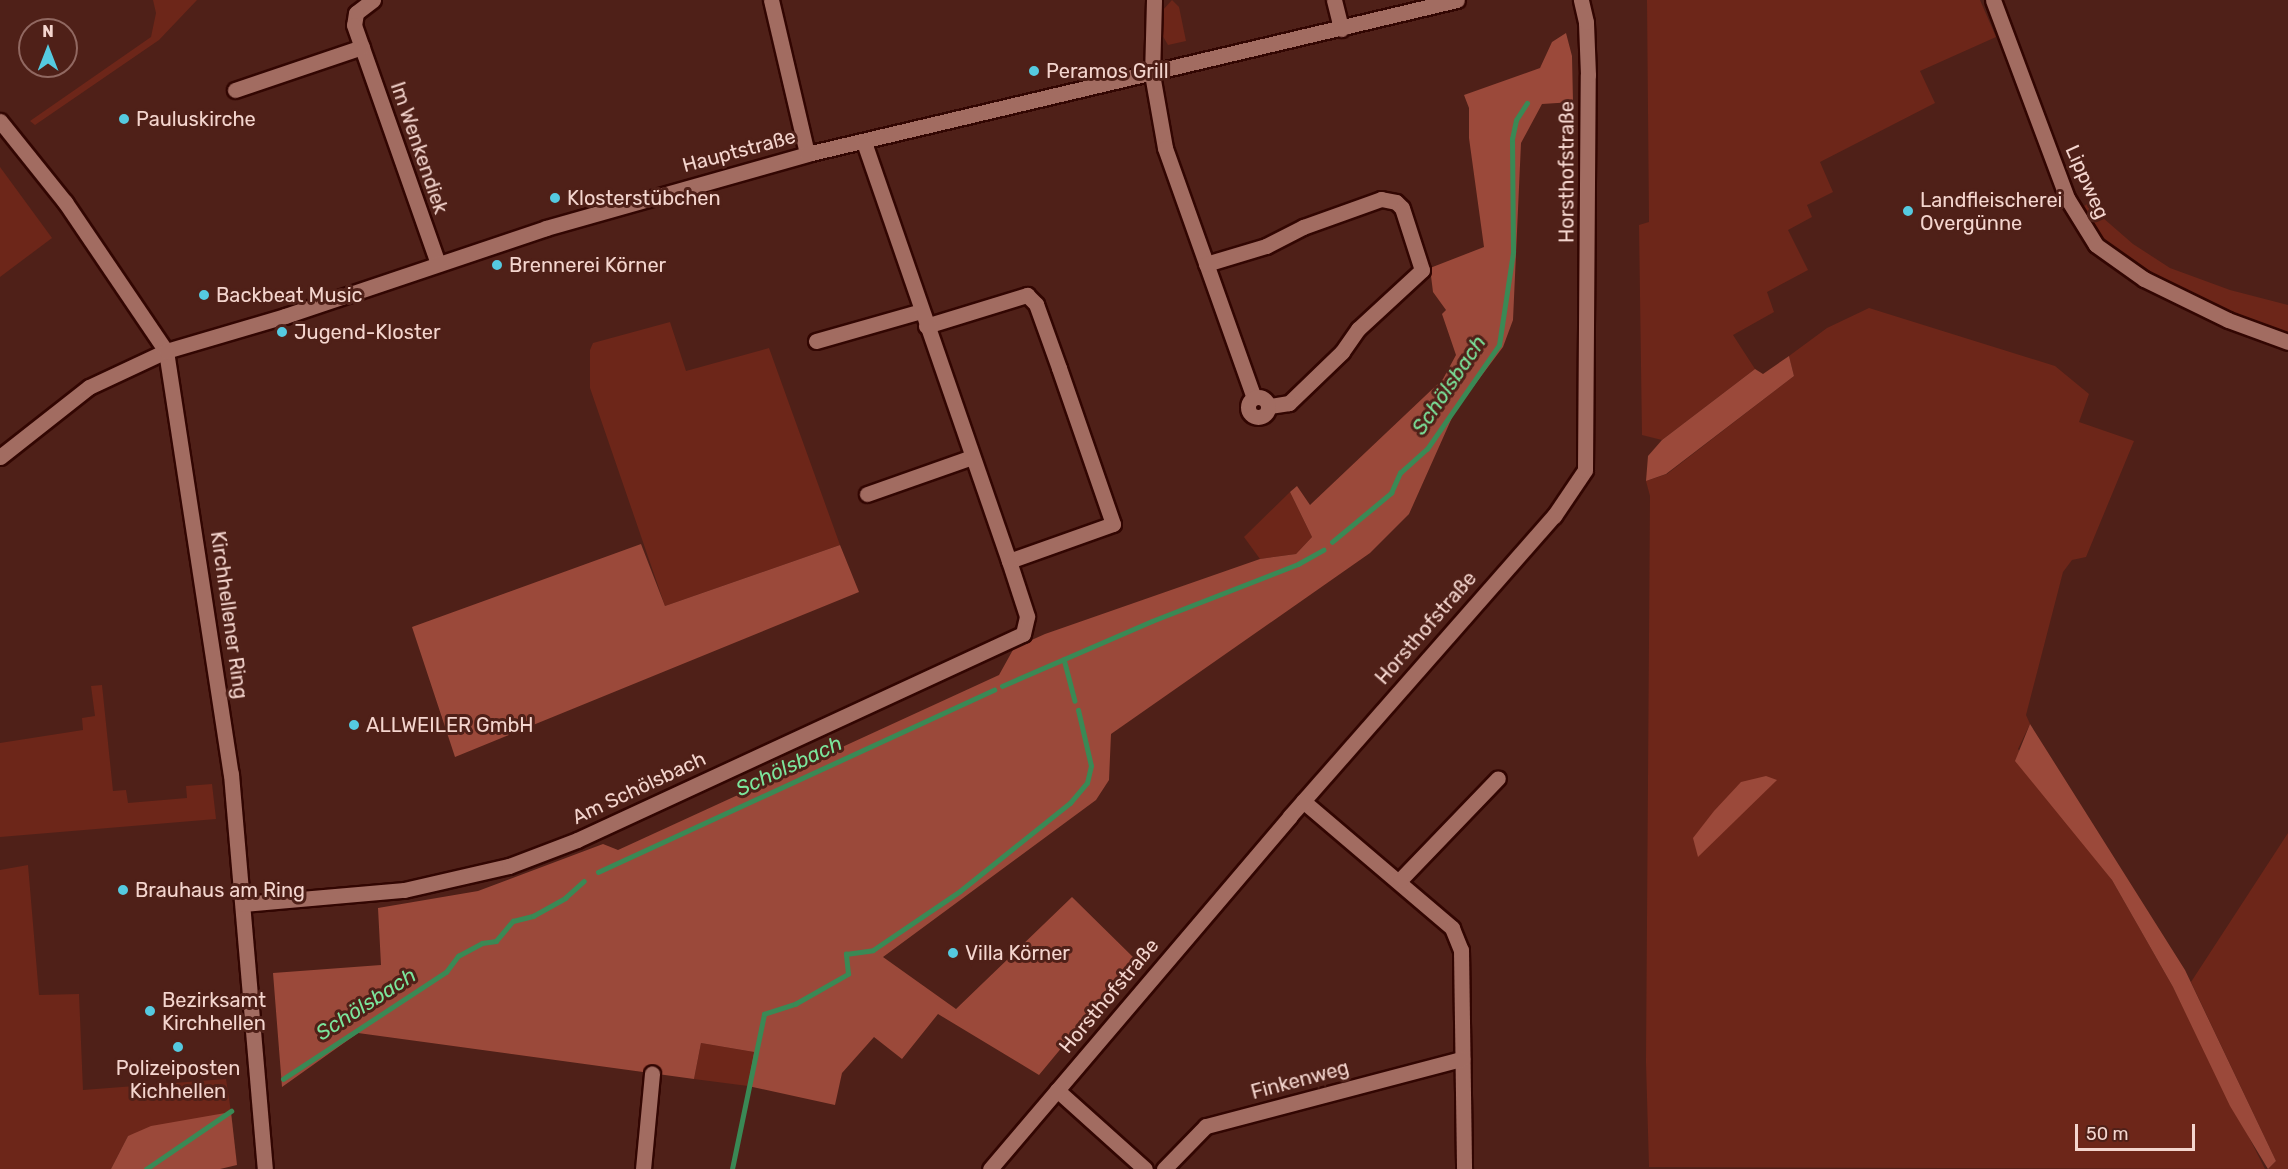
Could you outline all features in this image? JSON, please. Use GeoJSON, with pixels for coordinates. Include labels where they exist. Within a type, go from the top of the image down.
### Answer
{"type":"FeatureCollection","features":[{"type":"Feature","properties":{"kind":"street","name":"Im Wenkendiek"},"geometry":{"type":"LineString","coordinates":[[373,0],[360,8],[355,19],[362,47],[438,263]]}},
{"type":"Feature","properties":{"kind":"street"},"geometry":{"type":"LineString","coordinates":[[771,0],[807,154]]}},
{"type":"Feature","properties":{"kind":"street"},"geometry":{"type":"LineString","coordinates":[[1155,0],[1152,74],[1165,148],[1206,264],[1254,398],[1248,405],[1254,416],[1264,416],[1269,406],[1288,403],[1342,352],[1358,329],[1422,270],[1402,208],[1394,201],[1381,199],[1303,227],[1266,246],[1206,264]]}},
{"type":"Feature","properties":{"kind":"street"},"geometry":{"type":"LineString","coordinates":[[1334,0],[1341,29]]}},
{"type":"Feature","properties":{"kind":"street","name":"Hauptstraße"},"geometry":{"type":"LineString","coordinates":[[0,457],[89,387],[166,351],[285,316],[566,221],[807,154],[1457,0]]}},
{"type":"Feature","properties":{"kind":"street","name":"Horsthofstraße"},"geometry":{"type":"LineString","coordinates":[[990,1169],[1303,801],[1554,516],[1585,470],[1588,75],[1586,22],[1581,0]]}},
{"type":"Feature","properties":{"kind":"street","name":"Lippweg"},"geometry":{"type":"LineString","coordinates":[[1993,0],[2067,198],[2090,238],[2114,260],[2144,279],[2228,320],[2288,342]]}},
{"type":"Feature","properties":{"kind":"street"},"geometry":{"type":"LineString","coordinates":[[235,90],[362,47]]}},
{"type":"Feature","properties":{"kind":"street","name":"Kirchhellener Ring"},"geometry":{"type":"LineString","coordinates":[[0,121],[61,196],[166,351],[228,752],[265,1169]]}},
{"type":"Feature","properties":{"kind":"street"},"geometry":{"type":"LineString","coordinates":[[864,142],[926,326],[1009,561],[1113,524],[1036,304],[1027,294],[926,326]]}},
{"type":"Feature","properties":{"kind":"street"},"geometry":{"type":"LineString","coordinates":[[816,341],[921,311]]}},
{"type":"Feature","properties":{"kind":"street"},"geometry":{"type":"LineString","coordinates":[[867,494],[972,457]]}},
{"type":"Feature","properties":{"kind":"street","name":"Am Schölsbach"},"geometry":{"type":"LineString","coordinates":[[243,904],[404,890],[510,866],[577,840],[1018,638],[1027,629],[1027,616],[1009,561]]}},
{"type":"Feature","properties":{"kind":"street"},"geometry":{"type":"LineString","coordinates":[[1400,880],[1498,778]]}},
{"type":"Feature","properties":{"kind":"street"},"geometry":{"type":"LineString","coordinates":[[1303,801],[1400,880],[1452,928],[1461,950],[1464,1169]]}},
{"type":"Feature","properties":{"kind":"street","name":"Finkenweg"},"geometry":{"type":"LineString","coordinates":[[1164,1169],[1206,1126],[1462,1059]]}},
{"type":"Feature","properties":{"kind":"street"},"geometry":{"type":"LineString","coordinates":[[644,1169],[652,1073]]}},
{"type":"Feature","properties":{"kind":"street"},"geometry":{"type":"LineString","coordinates":[[1057,1090],[1145,1169]]}},
{"type":"Feature","properties":{"kind":"shaded area"},"geometry":{"type":"Polygon","coordinates":[[[153,0],[197,0],[159,40],[35,125],[30,121],[151,37],[156,13],[153,0]]]}},
{"type":"Feature","properties":{"kind":"shaded area"},"geometry":{"type":"Polygon","coordinates":[[[1172,0],[1179,7],[1186,41],[1168,45],[1161,33],[1162,11],[1172,0]]]}},
{"type":"Feature","properties":{"kind":"shaded area"},"geometry":{"type":"Polygon","coordinates":[[[1647,0],[1980,0],[1996,37],[1920,71],[1935,103],[1820,162],[1833,192],[1807,205],[1812,217],[1788,230],[1808,270],[1767,292],[1774,312],[1733,335],[1755,369],[1662,440],[1642,435],[1639,225],[1649,222],[1647,0]]]}},
{"type":"Feature","properties":{"kind":"shaded area"},"geometry":{"type":"Polygon","coordinates":[[[1566,33],[1572,56],[1573,102],[1542,104],[1521,143],[1513,320],[1503,347],[1455,411],[1409,514],[1370,553],[1111,734],[1109,780],[1096,800],[883,957],[956,1009],[1072,897],[1135,959],[1039,1075],[938,1014],[902,1059],[874,1037],[842,1073],[835,1105],[748,1086],[754,1052],[701,1043],[694,1079],[358,1033],[282,1087],[273,973],[381,965],[378,908],[478,891],[603,844],[618,850],[999,675],[1014,648],[1045,634],[1260,559],[1296,554],[1312,537],[1290,492],[1297,486],[1310,505],[1443,379],[1456,355],[1442,314],[1446,310],[1433,292],[1430,268],[1484,247],[1469,138],[1469,108],[1464,95],[1540,68],[1552,42],[1566,33]]]}},
{"type":"Feature","properties":{"kind":"shaded area"},"geometry":{"type":"Polygon","coordinates":[[[0,167],[52,238],[0,277],[0,167]]]}},
{"type":"Feature","properties":{"kind":"shaded area"},"geometry":{"type":"Polygon","coordinates":[[[2087,204],[2133,244],[2170,268],[2230,290],[2288,305],[2288,335],[2243,319],[2128,261],[2099,238],[2079,210],[2087,204]]]}},
{"type":"Feature","properties":{"kind":"shaded area"},"geometry":{"type":"Polygon","coordinates":[[[1869,308],[2055,366],[2089,394],[2079,422],[2134,441],[2086,557],[2072,560],[2063,572],[2026,715],[2030,724],[2018,749],[2112,880],[2173,987],[2265,1169],[1649,1167],[1646,1062],[1650,496],[1646,481],[1667,474],[1794,376],[1789,356],[1827,328],[1869,308]]]}},
{"type":"Feature","properties":{"kind":"shaded area"},"geometry":{"type":"Polygon","coordinates":[[[670,322],[686,371],[769,348],[840,545],[665,606],[590,388],[590,350],[593,343],[670,322]]]}},
{"type":"Feature","properties":{"kind":"shaded area"},"geometry":{"type":"Polygon","coordinates":[[[1789,356],[1794,376],[1666,474],[1646,481],[1648,456],[1662,440],[1755,369],[1763,374],[1789,356]]]}},
{"type":"Feature","properties":{"kind":"shaded area"},"geometry":{"type":"Polygon","coordinates":[[[1290,492],[1312,537],[1296,554],[1260,559],[1244,537],[1290,492]]]}},
{"type":"Feature","properties":{"kind":"shaded area"},"geometry":{"type":"Polygon","coordinates":[[[641,544],[665,606],[840,545],[859,592],[455,757],[412,627],[641,544]]]}},
{"type":"Feature","properties":{"kind":"shaded area"},"geometry":{"type":"Polygon","coordinates":[[[102,685],[113,791],[126,790],[128,803],[187,798],[186,786],[212,784],[216,819],[0,837],[0,743],[83,730],[82,718],[95,716],[91,686],[102,685]]]}},
{"type":"Feature","properties":{"kind":"shaded area"},"geometry":{"type":"Polygon","coordinates":[[[2030,724],[2185,970],[2276,1161],[2268,1169],[2230,1106],[2173,987],[2112,880],[2015,761],[2030,724]]]}},
{"type":"Feature","properties":{"kind":"shaded area"},"geometry":{"type":"Polygon","coordinates":[[[1766,776],[1777,780],[1698,857],[1693,838],[1714,811],[1741,782],[1766,776]]]}},
{"type":"Feature","properties":{"kind":"shaded area"},"geometry":{"type":"Polygon","coordinates":[[[2288,833],[2288,1169],[2268,1169],[2276,1161],[2191,982],[2288,833]]]}},
{"type":"Feature","properties":{"kind":"shaded area"},"geometry":{"type":"Polygon","coordinates":[[[28,865],[39,995],[79,994],[83,1090],[226,1079],[231,1112],[128,1136],[111,1169],[0,1169],[0,870],[28,865]]]}},
{"type":"Feature","properties":{"kind":"shaded area"},"geometry":{"type":"Polygon","coordinates":[[[701,1043],[754,1052],[748,1086],[694,1079],[701,1043]]]}},
{"type":"Feature","properties":{"kind":"shaded area"},"geometry":{"type":"Polygon","coordinates":[[[231,1112],[237,1165],[220,1169],[111,1169],[128,1136],[151,1126],[231,1112]]]}},
{"type":"Feature","properties":{"kind":"waterway","name":"Schölsbach"},"geometry":{"type":"LineString","coordinates":[[1332,542],[1391,493],[1400,473],[1427,449],[1499,345],[1513,252],[1512,139],[1516,120],[1527,103]]}},
{"type":"Feature","properties":{"kind":"waterway","name":"Schölsbach"},"geometry":{"type":"LineString","coordinates":[[1002,686],[1152,621],[1298,564],[1323,550]]}},
{"type":"Feature","properties":{"kind":"waterway"},"geometry":{"type":"LineString","coordinates":[[1064,659],[1075,701]]}},
{"type":"Feature","properties":{"kind":"waterway","name":"Schölsbach"},"geometry":{"type":"LineString","coordinates":[[598,872],[994,690]]}},
{"type":"Feature","properties":{"kind":"waterway"},"geometry":{"type":"LineString","coordinates":[[732,1169],[764,1014],[795,1004],[848,974],[846,954],[873,950],[960,891],[1070,803],[1087,783],[1091,766],[1078,710]]}},
{"type":"Feature","properties":{"kind":"waterway","name":"Schölsbach"},"geometry":{"type":"LineString","coordinates":[[283,1079],[446,972],[458,956],[482,943],[496,941],[513,921],[533,916],[565,898],[584,881]]}},
{"type":"Feature","properties":{"kind":"waterway","name":"Schölsbach"},"geometry":{"type":"LineString","coordinates":[[146,1169],[231,1111]]}},
{"type":"Feature","properties":{"kind":"place","name":"Peramos Grill"},"geometry":{"type":"Point","coordinates":[1034,71]}},
{"type":"Feature","properties":{"kind":"place","name":"Pauluskirche"},"geometry":{"type":"Point","coordinates":[124,119]}},
{"type":"Feature","properties":{"kind":"place","name":"Klosterstübchen"},"geometry":{"type":"Point","coordinates":[555,198]}},
{"type":"Feature","properties":{"kind":"place","name":"Landfleischerei Overgünne"},"geometry":{"type":"Point","coordinates":[1908,211]}},
{"type":"Feature","properties":{"kind":"place","name":"Brennerei Körner"},"geometry":{"type":"Point","coordinates":[497,265]}},
{"type":"Feature","properties":{"kind":"place","name":"Backbeat Music"},"geometry":{"type":"Point","coordinates":[204,295]}},
{"type":"Feature","properties":{"kind":"place","name":"Jugend-Kloster"},"geometry":{"type":"Point","coordinates":[282,332]}},
{"type":"Feature","properties":{"kind":"place","name":"ALLWEILER GmbH"},"geometry":{"type":"Point","coordinates":[354,725]}},
{"type":"Feature","properties":{"kind":"place","name":"Brauhaus am Ring"},"geometry":{"type":"Point","coordinates":[123,890]}},
{"type":"Feature","properties":{"kind":"place","name":"Villa Körner"},"geometry":{"type":"Point","coordinates":[953,953]}},
{"type":"Feature","properties":{"kind":"place","name":"Bezirksamt Kirchhellen"},"geometry":{"type":"Point","coordinates":[150,1011]}},
{"type":"Feature","properties":{"kind":"place","name":"Polizeiposten Kichhellen"},"geometry":{"type":"Point","coordinates":[178,1047]}}]}
